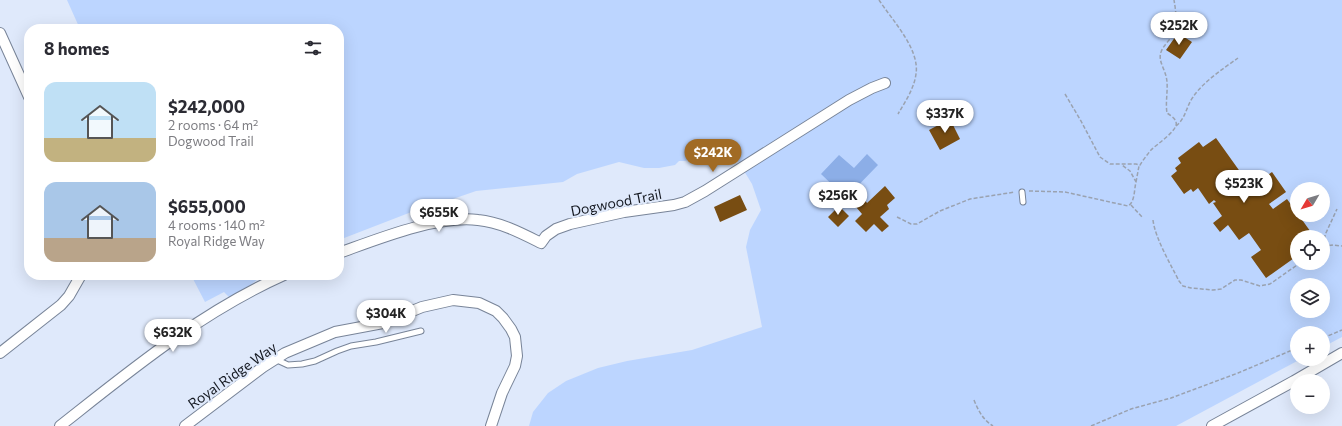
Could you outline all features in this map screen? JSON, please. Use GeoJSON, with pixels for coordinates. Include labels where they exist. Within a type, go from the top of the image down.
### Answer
{"type":"FeatureCollection","features":[{"type":"Feature","properties":{"kind":"street"},"geometry":{"type":"LineString","coordinates":[[0,33],[24,86]]}},
{"type":"Feature","properties":{"kind":"street","name":"Dogwood Trail"},"geometry":{"type":"LineString","coordinates":[[344,251],[422,226],[450,220],[464,219],[493,223],[540,243],[546,236],[556,229],[570,224],[624,212],[685,202],[849,100],[885,83]]}},
{"type":"Feature","properties":{"kind":"street"},"geometry":{"type":"LineString","coordinates":[[0,353],[61,305],[69,296],[78,280]]}},
{"type":"Feature","properties":{"kind":"street"},"geometry":{"type":"LineString","coordinates":[[60,426],[134,368],[212,313],[275,280]]}},
{"type":"Feature","properties":{"kind":"street","name":"Royal Ridge Way"},"geometry":{"type":"LineString","coordinates":[[185,426],[285,353],[335,332],[384,323],[422,307],[453,300],[479,303],[492,309],[503,318],[511,329],[517,346],[515,366],[502,393],[491,426]]}},
{"type":"Feature","properties":{"kind":"street"},"geometry":{"type":"LineString","coordinates":[[1214,426],[1342,353]]}},
{"type":"Feature","properties":{"kind":"lane"},"geometry":{"type":"LineString","coordinates":[[1022,192],[1023,202]]}},
{"type":"Feature","properties":{"kind":"lane"},"geometry":{"type":"LineString","coordinates":[[275,359],[288,365],[302,364],[314,361],[337,350],[351,346],[376,342],[421,331]]}},
{"type":"Feature","properties":{"kind":"path"},"geometry":{"type":"LineString","coordinates":[[879,0],[909,45],[916,62],[914,82],[898,114]]}},
{"type":"Feature","properties":{"kind":"path"},"geometry":{"type":"LineString","coordinates":[[1174,0],[1176,24],[1173,35],[1161,52],[1161,58],[1166,77],[1167,113],[1173,117],[1176,122],[1176,126]]}},
{"type":"Feature","properties":{"kind":"path"},"geometry":{"type":"LineString","coordinates":[[1175,27],[1180,27],[1191,36],[1197,31],[1196,23],[1191,21],[1186,20],[1176,24]]}},
{"type":"Feature","properties":{"kind":"path"},"geometry":{"type":"LineString","coordinates":[[1130,204],[1140,165],[1152,149],[1172,132],[1184,118],[1194,95],[1238,58]]}},
{"type":"Feature","properties":{"kind":"path"},"geometry":{"type":"LineString","coordinates":[[1065,94],[1100,157],[1110,164],[1140,165]]}},
{"type":"Feature","properties":{"kind":"path"},"geometry":{"type":"LineString","coordinates":[[1122,165],[1130,171],[1136,182]]}},
{"type":"Feature","properties":{"kind":"path"},"geometry":{"type":"LineString","coordinates":[[897,217],[911,224],[917,224],[940,211],[970,199],[1009,192],[1065,192],[1128,206],[1130,204]]}},
{"type":"Feature","properties":{"kind":"path"},"geometry":{"type":"LineString","coordinates":[[1130,204],[1142,217]]}},
{"type":"Feature","properties":{"kind":"path"},"geometry":{"type":"LineString","coordinates":[[1327,230],[1337,209]]}},
{"type":"Feature","properties":{"kind":"path"},"geometry":{"type":"LineString","coordinates":[[1153,220],[1160,240],[1179,281],[1183,286],[1213,290],[1221,288],[1235,280],[1260,286],[1270,284],[1290,270]]}},
{"type":"Feature","properties":{"kind":"path"},"geometry":{"type":"LineString","coordinates":[[1330,246],[1342,246]]}},
{"type":"Feature","properties":{"kind":"path"},"geometry":{"type":"LineString","coordinates":[[1330,335],[1342,330]]}},
{"type":"Feature","properties":{"kind":"path"},"geometry":{"type":"LineString","coordinates":[[1092,426],[1131,409],[1171,398],[1238,373],[1290,351]]}},
{"type":"Feature","properties":{"kind":"path"},"geometry":{"type":"LineString","coordinates":[[974,400],[980,413],[993,426]]}},
{"type":"Feature","properties":{"kind":"shaded area"},"geometry":{"type":"Polygon","coordinates":[[[67,0],[1342,0],[1342,337],[1330,343],[1330,326],[1290,326],[1290,365],[1176,426],[529,426],[533,412],[548,393],[566,381],[598,368],[627,361],[692,350],[762,327],[746,247],[750,230],[761,210],[752,184],[733,153],[711,153],[685,161],[679,161],[675,165],[659,168],[644,168],[619,162],[577,174],[563,182],[476,191],[414,211],[344,238],[344,24],[78,24],[67,0]]]}},
{"type":"Feature","properties":{"kind":"shaded area"},"geometry":{"type":"Polygon","coordinates":[[[867,154],[878,165],[846,198],[821,174],[839,155],[854,168],[867,154]]]}},
{"type":"Feature","properties":{"kind":"shaded area"},"geometry":{"type":"Polygon","coordinates":[[[194,280],[256,280],[235,296],[230,298],[224,292],[205,302],[194,280]]]}},
{"type":"Feature","properties":{"kind":"building"},"geometry":{"type":"Polygon","coordinates":[[[1178,33],[1192,42],[1180,59],[1166,50],[1178,33]]]}},
{"type":"Feature","properties":{"kind":"building"},"geometry":{"type":"Polygon","coordinates":[[[950,119],[960,139],[940,150],[929,130],[950,119]]]}},
{"type":"Feature","properties":{"kind":"building"},"geometry":{"type":"Polygon","coordinates":[[[1216,138],[1251,187],[1272,172],[1286,192],[1269,204],[1273,209],[1287,199],[1290,203],[1290,222],[1304,222],[1309,230],[1290,230],[1290,261],[1266,278],[1251,257],[1261,250],[1249,233],[1239,240],[1228,225],[1220,232],[1213,223],[1222,216],[1213,203],[1216,202],[1214,200],[1209,204],[1198,188],[1193,192],[1191,189],[1184,194],[1171,176],[1177,171],[1175,168],[1181,163],[1178,158],[1199,142],[1203,147],[1216,138]]]}},
{"type":"Feature","properties":{"kind":"building"},"geometry":{"type":"Polygon","coordinates":[[[885,186],[895,198],[887,205],[889,209],[880,217],[889,226],[882,232],[874,224],[866,232],[855,221],[862,214],[856,207],[864,199],[867,203],[885,186]]]}},
{"type":"Feature","properties":{"kind":"building"},"geometry":{"type":"Polygon","coordinates":[[[740,195],[747,210],[720,222],[714,207],[740,195]]]}},
{"type":"Feature","properties":{"kind":"building"},"geometry":{"type":"Polygon","coordinates":[[[839,206],[849,216],[838,227],[828,217],[839,206]]]}}]}
